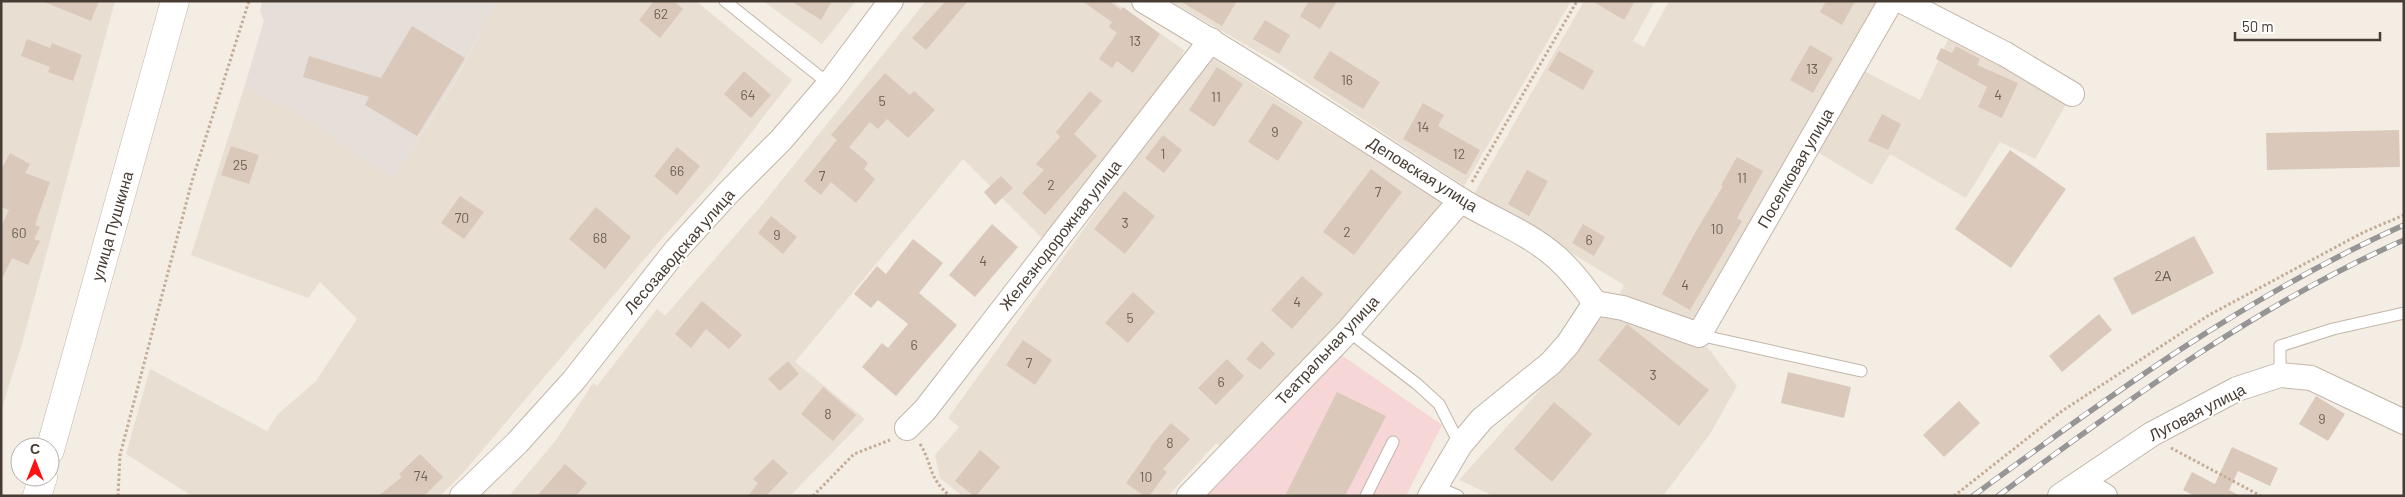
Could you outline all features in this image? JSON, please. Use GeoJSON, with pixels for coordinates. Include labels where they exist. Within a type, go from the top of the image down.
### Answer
{"type":"FeatureCollection","features":[{"type":"Feature","properties":{"kind":"street","name":"улица Пушкина"},"geometry":{"type":"LineString","coordinates":[[54,437],[175,1]]}},
{"type":"Feature","properties":{"kind":"street","name":"Лесозаводская улица"},"geometry":{"type":"LineString","coordinates":[[462,496],[516,443],[574,380],[676,250],[727,194],[781,140],[829,84],[891,1]]}},
{"type":"Feature","properties":{"kind":"street","name":"Деповская улица"},"geometry":{"type":"LineString","coordinates":[[1144,1],[1211,40],[1461,200],[1528,238],[1555,257],[1578,279],[1596,303]]}},
{"type":"Feature","properties":{"kind":"street","name":"Поселковая улица"},"geometry":{"type":"LineString","coordinates":[[1699,335],[1891,1]]}},
{"type":"Feature","properties":{"kind":"street"},"geometry":{"type":"LineString","coordinates":[[1902,1],[2005,54],[2072,94]]}},
{"type":"Feature","properties":{"kind":"street","name":"Железнодорожная улица"},"geometry":{"type":"LineString","coordinates":[[907,428],[925,410],[1211,40]]}},
{"type":"Feature","properties":{"kind":"street","name":"Театральная улица"},"geometry":{"type":"LineString","coordinates":[[1189,496],[1348,331],[1461,200]]}},
{"type":"Feature","properties":{"kind":"street"},"geometry":{"type":"LineString","coordinates":[[1432,491],[1460,445],[1482,420],[1551,363],[1568,344],[1596,303],[1623,308],[1699,335]]}},
{"type":"Feature","properties":{"kind":"street","name":"Луговая улица"},"geometry":{"type":"LineString","coordinates":[[2060,496],[2149,436],[2237,389],[2280,375],[2311,378],[2404,422]]}},
{"type":"Feature","properties":{"kind":"street"},"geometry":{"type":"LineString","coordinates":[[2081,482],[2104,496]]}},
{"type":"Feature","properties":{"kind":"lane"},"geometry":{"type":"LineString","coordinates":[[726,1],[829,84]]}},
{"type":"Feature","properties":{"kind":"lane"},"geometry":{"type":"LineString","coordinates":[[2280,375],[2280,346],[2333,329],[2404,313]]}},
{"type":"Feature","properties":{"kind":"lane"},"geometry":{"type":"LineString","coordinates":[[1348,331],[1417,384],[1439,404],[1460,445]]}},
{"type":"Feature","properties":{"kind":"lane"},"geometry":{"type":"LineString","coordinates":[[1699,335],[1861,371]]}},
{"type":"Feature","properties":{"kind":"lane"},"geometry":{"type":"LineString","coordinates":[[1366,496],[1392,442]]}},
{"type":"Feature","properties":{"kind":"lane"},"geometry":{"type":"LineString","coordinates":[[1432,491],[1458,496]]}},
{"type":"Feature","properties":{"kind":"path"},"geometry":{"type":"LineString","coordinates":[[118,496],[120,455],[192,181],[250,1]]}},
{"type":"Feature","properties":{"kind":"path"},"geometry":{"type":"LineString","coordinates":[[1461,200],[1577,1]]}},
{"type":"Feature","properties":{"kind":"path"},"geometry":{"type":"LineString","coordinates":[[1954,496],[2062,411],[2209,315],[2364,232],[2404,215]]}},
{"type":"Feature","properties":{"kind":"path"},"geometry":{"type":"LineString","coordinates":[[813,496],[854,454],[892,438],[907,428],[928,458],[931,473],[937,485],[950,496]]}},
{"type":"Feature","properties":{"kind":"path"},"geometry":{"type":"LineString","coordinates":[[2149,436],[2261,496]]}},
{"type":"Feature","properties":{"kind":"shaded area"},"geometry":{"type":"Polygon","coordinates":[[[1,1],[115,1],[21,347],[1,411],[1,1]]]}},
{"type":"Feature","properties":{"kind":"shaded area"},"geometry":{"type":"Polygon","coordinates":[[[262,1],[497,1],[456,79],[393,179],[293,110],[244,88],[264,21],[260,11],[262,1]]]}},
{"type":"Feature","properties":{"kind":"shaded area"},"geometry":{"type":"Polygon","coordinates":[[[497,1],[696,1],[792,80],[717,177],[658,243],[462,474],[440,496],[192,496],[126,454],[150,369],[267,431],[278,414],[316,381],[357,319],[320,282],[308,298],[191,255],[244,88],[293,110],[393,179],[456,80],[497,1]]]}},
{"type":"Feature","properties":{"kind":"shaded area"},"geometry":{"type":"Polygon","coordinates":[[[763,1],[856,1],[822,44],[763,1]]]}},
{"type":"Feature","properties":{"kind":"shaded area"},"geometry":{"type":"Polygon","coordinates":[[[926,1],[1113,1],[1184,50],[1175,69],[1043,239],[963,159],[795,362],[865,419],[790,496],[509,496],[556,440],[593,383],[597,386],[657,309],[665,316],[761,206],[926,1]]]}},
{"type":"Feature","properties":{"kind":"shaded area"},"geometry":{"type":"Polygon","coordinates":[[[1170,1],[1571,1],[1464,186],[1279,64],[1170,1]]]}},
{"type":"Feature","properties":{"kind":"shaded area"},"geometry":{"type":"Polygon","coordinates":[[[1584,1],[1655,1],[1633,41],[1644,47],[1669,1],[1872,1],[1878,5],[1692,324],[1619,295],[1624,285],[1474,194],[1584,1]]]}},
{"type":"Feature","properties":{"kind":"shaded area"},"geometry":{"type":"Polygon","coordinates":[[[1949,37],[2068,101],[2035,159],[2000,142],[1966,198],[1890,154],[1872,185],[1816,151],[1864,71],[1920,100],[1949,37]]]}},
{"type":"Feature","properties":{"kind":"shaded area"},"geometry":{"type":"Polygon","coordinates":[[[1212,58],[1310,120],[1445,201],[1374,288],[1222,447],[1216,443],[1168,496],[962,496],[940,478],[935,455],[959,427],[948,418],[1129,166],[1212,58]]]}},
{"type":"Feature","properties":{"kind":"shaded area"},"geometry":{"type":"Polygon","coordinates":[[[1608,310],[1708,348],[1737,386],[1710,434],[1663,496],[1494,496],[1459,480],[1549,380],[1608,310]]]}},
{"type":"Feature","properties":{"kind":"shaded area"},"geometry":{"type":"Polygon","coordinates":[[[1340,354],[1442,425],[1406,496],[1207,496],[1340,354]]]}},
{"type":"Feature","properties":{"kind":"building"},"geometry":{"type":"Polygon","coordinates":[[[42,1],[99,1],[91,21],[42,1]]]}},
{"type":"Feature","properties":{"kind":"building"},"geometry":{"type":"Polygon","coordinates":[[[654,1],[674,1],[683,9],[660,38],[639,20],[654,1]]]}},
{"type":"Feature","properties":{"kind":"building"},"geometry":{"type":"Polygon","coordinates":[[[791,1],[832,1],[821,20],[791,1]]]}},
{"type":"Feature","properties":{"kind":"building"},"geometry":{"type":"Polygon","coordinates":[[[946,1],[968,1],[926,50],[912,38],[946,1]]]}},
{"type":"Feature","properties":{"kind":"building"},"geometry":{"type":"Polygon","coordinates":[[[1082,1],[1109,1],[1121,10],[1123,7],[1160,34],[1133,73],[1117,61],[1112,68],[1099,59],[1117,33],[1109,27],[1112,22],[1082,1]]]}},
{"type":"Feature","properties":{"kind":"building"},"geometry":{"type":"Polygon","coordinates":[[[1180,1],[1237,1],[1222,26],[1180,1]]]}},
{"type":"Feature","properties":{"kind":"building"},"geometry":{"type":"Polygon","coordinates":[[[1309,1],[1337,1],[1320,29],[1300,16],[1309,1]]]}},
{"type":"Feature","properties":{"kind":"building"},"geometry":{"type":"Polygon","coordinates":[[[1592,1],[1635,1],[1624,20],[1592,1]]]}},
{"type":"Feature","properties":{"kind":"building"},"geometry":{"type":"Polygon","coordinates":[[[1826,1],[1855,1],[1842,25],[1820,12],[1826,1]]]}},
{"type":"Feature","properties":{"kind":"building"},"geometry":{"type":"Polygon","coordinates":[[[1265,20],[1290,35],[1279,54],[1253,39],[1265,20]]]}},
{"type":"Feature","properties":{"kind":"building"},"geometry":{"type":"Polygon","coordinates":[[[412,26],[465,58],[417,136],[365,105],[369,97],[303,77],[309,56],[381,78],[412,26]]]}},
{"type":"Feature","properties":{"kind":"building"},"geometry":{"type":"Polygon","coordinates":[[[27,39],[50,48],[52,43],[82,55],[73,81],[48,72],[50,67],[21,56],[27,39]]]}},
{"type":"Feature","properties":{"kind":"building"},"geometry":{"type":"Polygon","coordinates":[[[1810,45],[1833,58],[1813,93],[1790,80],[1810,45]]]}},
{"type":"Feature","properties":{"kind":"building"},"geometry":{"type":"Polygon","coordinates":[[[1956,46],[1980,59],[1977,65],[2018,83],[2002,118],[1978,107],[1987,87],[1936,59],[1941,48],[1952,53],[1956,46]]]}},
{"type":"Feature","properties":{"kind":"building"},"geometry":{"type":"Polygon","coordinates":[[[1330,51],[1380,82],[1363,109],[1313,78],[1330,51]]]}},
{"type":"Feature","properties":{"kind":"building"},"geometry":{"type":"Polygon","coordinates":[[[1559,51],[1594,71],[1583,90],[1548,70],[1559,51]]]}},
{"type":"Feature","properties":{"kind":"building"},"geometry":{"type":"Polygon","coordinates":[[[1217,67],[1243,84],[1214,127],[1189,110],[1217,67]]]}},
{"type":"Feature","properties":{"kind":"building"},"geometry":{"type":"Polygon","coordinates":[[[744,71],[771,95],[751,118],[724,94],[744,71]]]}},
{"type":"Feature","properties":{"kind":"building"},"geometry":{"type":"Polygon","coordinates":[[[885,73],[910,95],[914,91],[935,110],[908,138],[887,119],[878,129],[870,122],[849,147],[868,163],[864,169],[875,179],[856,203],[831,182],[821,195],[804,181],[837,140],[831,135],[885,73]]]}},
{"type":"Feature","properties":{"kind":"building"},"geometry":{"type":"Polygon","coordinates":[[[1090,91],[1102,101],[1074,134],[1097,156],[1045,215],[1022,193],[1044,170],[1036,164],[1060,137],[1056,132],[1090,91]]]}},
{"type":"Feature","properties":{"kind":"building"},"geometry":{"type":"Polygon","coordinates":[[[1273,103],[1303,122],[1278,161],[1248,142],[1273,103]]]}},
{"type":"Feature","properties":{"kind":"building"},"geometry":{"type":"Polygon","coordinates":[[[1423,103],[1444,115],[1438,126],[1480,150],[1466,175],[1403,139],[1423,103]]]}},
{"type":"Feature","properties":{"kind":"building"},"geometry":{"type":"Polygon","coordinates":[[[1882,114],[1901,124],[1888,150],[1868,141],[1882,114]]]}},
{"type":"Feature","properties":{"kind":"building"},"geometry":{"type":"Polygon","coordinates":[[[2399,130],[2400,167],[2267,170],[2266,133],[2399,130]]]}},
{"type":"Feature","properties":{"kind":"building"},"geometry":{"type":"Polygon","coordinates":[[[1163,135],[1182,150],[1164,173],[1145,158],[1163,135]]]}},
{"type":"Feature","properties":{"kind":"building"},"geometry":{"type":"Polygon","coordinates":[[[231,146],[259,155],[249,184],[221,175],[231,146]]]}},
{"type":"Feature","properties":{"kind":"building"},"geometry":{"type":"Polygon","coordinates":[[[677,147],[700,166],[677,195],[654,176],[677,147]]]}},
{"type":"Feature","properties":{"kind":"building"},"geometry":{"type":"Polygon","coordinates":[[[2010,150],[2066,189],[2011,268],[1955,229],[2010,150]]]}},
{"type":"Feature","properties":{"kind":"building"},"geometry":{"type":"Polygon","coordinates":[[[10,153],[30,164],[25,173],[50,182],[35,225],[40,227],[34,239],[40,241],[28,265],[12,258],[1,281],[1,227],[9,210],[1,207],[1,170],[10,153]]]}},
{"type":"Feature","properties":{"kind":"building"},"geometry":{"type":"Polygon","coordinates":[[[1737,157],[1763,171],[1737,218],[1742,221],[1690,310],[1662,294],[1723,186],[1721,185],[1737,157]]]}},
{"type":"Feature","properties":{"kind":"building"},"geometry":{"type":"Polygon","coordinates":[[[1371,169],[1402,192],[1354,255],[1323,232],[1371,169]]]}},
{"type":"Feature","properties":{"kind":"building"},"geometry":{"type":"Polygon","coordinates":[[[1527,170],[1548,181],[1529,216],[1508,204],[1527,170]]]}},
{"type":"Feature","properties":{"kind":"building"},"geometry":{"type":"Polygon","coordinates":[[[1001,176],[1013,188],[995,205],[984,192],[1001,176]]]}},
{"type":"Feature","properties":{"kind":"building"},"geometry":{"type":"Polygon","coordinates":[[[1124,191],[1155,216],[1125,254],[1094,229],[1124,191]]]}},
{"type":"Feature","properties":{"kind":"building"},"geometry":{"type":"Polygon","coordinates":[[[460,196],[484,212],[464,239],[441,223],[460,196]]]}},
{"type":"Feature","properties":{"kind":"building"},"geometry":{"type":"Polygon","coordinates":[[[596,207],[631,237],[605,269],[569,239],[596,207]]]}},
{"type":"Feature","properties":{"kind":"building"},"geometry":{"type":"Polygon","coordinates":[[[771,216],[797,237],[783,254],[758,233],[771,216]]]}},
{"type":"Feature","properties":{"kind":"building"},"geometry":{"type":"Polygon","coordinates":[[[992,224],[1018,247],[975,297],[949,275],[992,224]]]}},
{"type":"Feature","properties":{"kind":"building"},"geometry":{"type":"Polygon","coordinates":[[[1583,224],[1605,237],[1594,256],[1572,243],[1583,224]]]}},
{"type":"Feature","properties":{"kind":"building"},"geometry":{"type":"Polygon","coordinates":[[[2194,236],[2214,273],[2132,315],[2113,278],[2194,236]]]}},
{"type":"Feature","properties":{"kind":"building"},"geometry":{"type":"Polygon","coordinates":[[[913,239],[943,263],[919,293],[957,325],[896,396],[862,367],[882,343],[888,348],[908,324],[878,300],[871,308],[854,294],[877,266],[886,274],[913,239]]]}},
{"type":"Feature","properties":{"kind":"building"},"geometry":{"type":"Polygon","coordinates":[[[1302,276],[1323,294],[1292,329],[1271,310],[1302,276]]]}},
{"type":"Feature","properties":{"kind":"building"},"geometry":{"type":"Polygon","coordinates":[[[1133,292],[1155,312],[1128,343],[1105,323],[1133,292]]]}},
{"type":"Feature","properties":{"kind":"building"},"geometry":{"type":"Polygon","coordinates":[[[702,301],[742,335],[729,349],[706,329],[691,348],[675,334],[702,301]]]}},
{"type":"Feature","properties":{"kind":"building"},"geometry":{"type":"Polygon","coordinates":[[[2099,314],[2112,330],[2062,372],[2049,356],[2099,314]]]}},
{"type":"Feature","properties":{"kind":"building"},"geometry":{"type":"Polygon","coordinates":[[[1627,324],[1709,390],[1679,426],[1598,360],[1627,324]]]}},
{"type":"Feature","properties":{"kind":"building"},"geometry":{"type":"Polygon","coordinates":[[[1023,340],[1052,360],[1035,385],[1006,365],[1023,340]]]}},
{"type":"Feature","properties":{"kind":"building"},"geometry":{"type":"Polygon","coordinates":[[[1262,341],[1275,354],[1260,370],[1246,359],[1262,341]]]}},
{"type":"Feature","properties":{"kind":"building"},"geometry":{"type":"Polygon","coordinates":[[[1227,359],[1244,376],[1216,405],[1198,388],[1227,359]]]}},
{"type":"Feature","properties":{"kind":"building"},"geometry":{"type":"Polygon","coordinates":[[[788,361],[799,374],[780,391],[768,379],[788,361]]]}},
{"type":"Feature","properties":{"kind":"building"},"geometry":{"type":"Polygon","coordinates":[[[1788,372],[1851,387],[1844,418],[1781,403],[1788,372]]]}},
{"type":"Feature","properties":{"kind":"building"},"geometry":{"type":"Polygon","coordinates":[[[823,387],[856,415],[833,441],[801,414],[823,387]]]}},
{"type":"Feature","properties":{"kind":"building"},"geometry":{"type":"Polygon","coordinates":[[[1337,392],[1386,416],[1345,496],[1285,496],[1337,392]]]}},
{"type":"Feature","properties":{"kind":"building"},"geometry":{"type":"Polygon","coordinates":[[[2316,396],[2345,414],[2328,441],[2299,424],[2316,396]]]}},
{"type":"Feature","properties":{"kind":"building"},"geometry":{"type":"Polygon","coordinates":[[[1959,401],[1980,423],[1944,457],[1923,435],[1959,401]]]}},
{"type":"Feature","properties":{"kind":"building"},"geometry":{"type":"Polygon","coordinates":[[[1554,402],[1592,434],[1552,482],[1514,449],[1554,402]]]}},
{"type":"Feature","properties":{"kind":"building"},"geometry":{"type":"Polygon","coordinates":[[[1171,423],[1190,439],[1163,469],[1167,472],[1149,496],[1144,496],[1126,483],[1150,447],[1171,423]]]}},
{"type":"Feature","properties":{"kind":"building"},"geometry":{"type":"Polygon","coordinates":[[[2232,447],[2278,468],[2270,486],[2238,471],[2229,490],[2240,496],[2195,496],[2183,490],[2192,472],[2215,484],[2232,447]]]}},
{"type":"Feature","properties":{"kind":"building"},"geometry":{"type":"Polygon","coordinates":[[[980,450],[1000,467],[974,496],[955,481],[980,450]]]}},
{"type":"Feature","properties":{"kind":"building"},"geometry":{"type":"Polygon","coordinates":[[[420,454],[443,477],[424,496],[378,496],[402,477],[399,474],[420,454]]]}},
{"type":"Feature","properties":{"kind":"building"},"geometry":{"type":"Polygon","coordinates":[[[773,459],[788,473],[766,496],[748,496],[758,483],[753,479],[773,459]]]}},
{"type":"Feature","properties":{"kind":"building"},"geometry":{"type":"Polygon","coordinates":[[[565,464],[587,483],[576,496],[537,496],[565,464]]]}},
{"type":"Feature","properties":{"kind":"railway"},"geometry":{"type":"LineString","coordinates":[[1973,496],[2128,384],[2235,315],[2346,253],[2404,225]]}},
{"type":"Feature","properties":{"kind":"railway"},"geometry":{"type":"LineString","coordinates":[[1998,496],[2144,390],[2194,357],[2297,294],[2404,240]]}}]}
